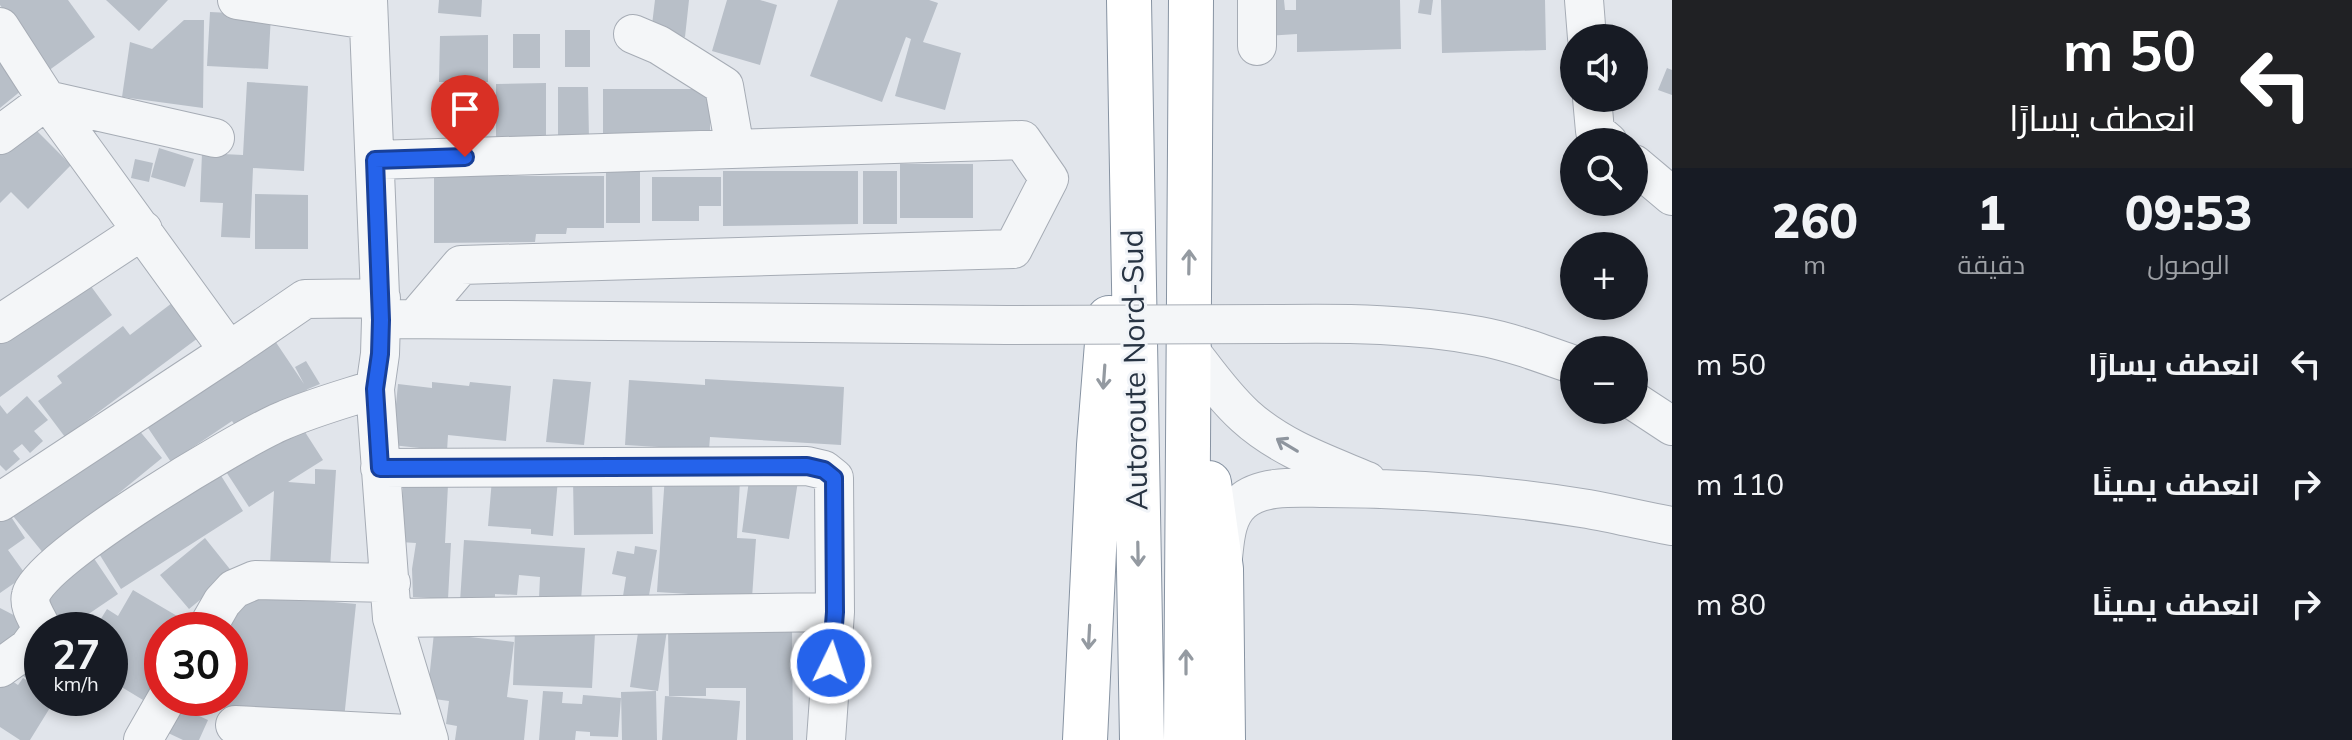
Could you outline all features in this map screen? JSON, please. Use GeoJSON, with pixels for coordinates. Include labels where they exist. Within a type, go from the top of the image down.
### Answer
{"type":"FeatureCollection","features":[{"type":"Feature","properties":{"kind":"highway","name":"Autoroute Nord-Sud"},"geometry":{"type":"LineString","coordinates":[[1129,0],[1142,740]]}},
{"type":"Feature","properties":{"kind":"highway","name":"Autoroute Nord-Sud"},"geometry":{"type":"LineString","coordinates":[[1186,740],[1191,0]]}},
{"type":"Feature","properties":{"kind":"highway"},"geometry":{"type":"LineString","coordinates":[[1085,726],[1099,445],[1128,48]]}},
{"type":"Feature","properties":{"kind":"highway"},"geometry":{"type":"LineString","coordinates":[[1188,366],[1202,428],[1221,569],[1223,740]]}},
{"type":"Feature","properties":{"kind":"street"},"geometry":{"type":"LineString","coordinates":[[235,725],[428,737],[392,601],[380,468],[375,389],[380,354],[392,312],[375,160],[368,10],[237,0]]}},
{"type":"Feature","properties":{"kind":"street"},"geometry":{"type":"LineString","coordinates":[[1257,0],[1257,46]]}},
{"type":"Feature","properties":{"kind":"street"},"geometry":{"type":"LineString","coordinates":[[1584,0],[1586,24]]}},
{"type":"Feature","properties":{"kind":"street"},"geometry":{"type":"LineString","coordinates":[[0,27],[47,100],[229,351]]}},
{"type":"Feature","properties":{"kind":"street"},"geometry":{"type":"LineString","coordinates":[[633,34],[659,45],[724,86],[735,149]]}},
{"type":"Feature","properties":{"kind":"street"},"geometry":{"type":"LineString","coordinates":[[0,135],[47,100],[215,138]]}},
{"type":"Feature","properties":{"kind":"street"},"geometry":{"type":"LineString","coordinates":[[375,160],[1022,140],[1049,179],[1013,249],[461,265],[392,312]]}},
{"type":"Feature","properties":{"kind":"street"},"geometry":{"type":"LineString","coordinates":[[1648,176],[1672,196]]}},
{"type":"Feature","properties":{"kind":"street"},"geometry":{"type":"LineString","coordinates":[[0,324],[143,230]]}},
{"type":"Feature","properties":{"kind":"street"},"geometry":{"type":"LineString","coordinates":[[0,502],[305,299],[392,312],[1007,325],[1356,323],[1482,336],[1560,360]]}},
{"type":"Feature","properties":{"kind":"street"},"geometry":{"type":"LineString","coordinates":[[1188,366],[1269,435],[1304,455],[1384,488]]}},
{"type":"Feature","properties":{"kind":"street"},"geometry":{"type":"LineString","coordinates":[[0,668],[28,648],[42,629],[30,603],[31,591],[38,581],[83,544],[185,473],[281,421],[375,389]]}},
{"type":"Feature","properties":{"kind":"street"},"geometry":{"type":"LineString","coordinates":[[1648,410],[1672,426]]}},
{"type":"Feature","properties":{"kind":"street"},"geometry":{"type":"LineString","coordinates":[[380,468],[791,465],[824,470],[834,478],[835,612],[826,740]]}},
{"type":"Feature","properties":{"kind":"street"},"geometry":{"type":"LineString","coordinates":[[1221,569],[1231,518],[1242,502],[1253,495],[1272,490],[1384,488],[1499,496],[1589,509],[1672,526]]}},
{"type":"Feature","properties":{"kind":"street"},"geometry":{"type":"LineString","coordinates":[[216,612],[234,589],[255,580],[392,601],[835,612]]}},
{"type":"Feature","properties":{"kind":"street"},"geometry":{"type":"LineString","coordinates":[[143,740],[157,716]]}},
{"type":"Feature","properties":{"kind":"building"},"geometry":{"type":"Polygon","coordinates":[[[0,0],[68,0],[95,37],[48,71],[0,5],[0,0]]]}},
{"type":"Feature","properties":{"kind":"building"},"geometry":{"type":"Polygon","coordinates":[[[106,0],[168,0],[139,31],[106,0]]]}},
{"type":"Feature","properties":{"kind":"building"},"geometry":{"type":"Polygon","coordinates":[[[439,0],[482,0],[481,17],[438,13],[439,0]]]}},
{"type":"Feature","properties":{"kind":"building"},"geometry":{"type":"Polygon","coordinates":[[[655,0],[689,0],[685,37],[651,33],[655,0]]]}},
{"type":"Feature","properties":{"kind":"building"},"geometry":{"type":"Polygon","coordinates":[[[727,0],[760,0],[777,5],[760,65],[712,51],[727,0]]]}},
{"type":"Feature","properties":{"kind":"building"},"geometry":{"type":"Polygon","coordinates":[[[838,0],[929,0],[938,3],[923,42],[961,53],[945,110],[895,96],[911,39],[906,37],[882,102],[810,76],[838,0]]]}},
{"type":"Feature","properties":{"kind":"building"},"geometry":{"type":"Polygon","coordinates":[[[1265,0],[1284,0],[1285,10],[1296,10],[1296,0],[1400,0],[1401,49],[1297,52],[1297,34],[1267,36],[1265,0]]]}},
{"type":"Feature","properties":{"kind":"building"},"geometry":{"type":"Polygon","coordinates":[[[1420,0],[1433,0],[1431,15],[1418,13],[1420,0]]]}},
{"type":"Feature","properties":{"kind":"building"},"geometry":{"type":"Polygon","coordinates":[[[1441,0],[1545,0],[1546,50],[1442,53],[1441,0]]]}},
{"type":"Feature","properties":{"kind":"building"},"geometry":{"type":"Polygon","coordinates":[[[210,12],[271,15],[268,69],[207,66],[210,12]]]}},
{"type":"Feature","properties":{"kind":"building"},"geometry":{"type":"Polygon","coordinates":[[[184,20],[204,20],[203,108],[122,97],[130,42],[152,49],[184,20]]]}},
{"type":"Feature","properties":{"kind":"building"},"geometry":{"type":"Polygon","coordinates":[[[565,30],[590,30],[590,67],[565,67],[565,30]]]}},
{"type":"Feature","properties":{"kind":"building"},"geometry":{"type":"Polygon","coordinates":[[[513,34],[540,34],[540,68],[513,68],[513,34]]]}},
{"type":"Feature","properties":{"kind":"building"},"geometry":{"type":"Polygon","coordinates":[[[488,35],[488,82],[439,82],[440,36],[488,35]]]}},
{"type":"Feature","properties":{"kind":"building"},"geometry":{"type":"Polygon","coordinates":[[[0,62],[22,90],[0,108],[0,62]]]}},
{"type":"Feature","properties":{"kind":"building"},"geometry":{"type":"Polygon","coordinates":[[[1667,68],[1672,70],[1672,95],[1658,90],[1667,68]]]}},
{"type":"Feature","properties":{"kind":"building"},"geometry":{"type":"Polygon","coordinates":[[[247,82],[308,86],[304,171],[253,168],[250,238],[221,237],[223,203],[200,202],[202,153],[243,155],[247,82]]]}},
{"type":"Feature","properties":{"kind":"building"},"geometry":{"type":"Polygon","coordinates":[[[546,83],[546,140],[496,140],[496,84],[546,83]]]}},
{"type":"Feature","properties":{"kind":"building"},"geometry":{"type":"Polygon","coordinates":[[[558,87],[588,87],[589,139],[558,139],[558,87]]]}},
{"type":"Feature","properties":{"kind":"building"},"geometry":{"type":"Polygon","coordinates":[[[603,89],[710,89],[710,140],[603,140],[603,89]]]}},
{"type":"Feature","properties":{"kind":"building"},"geometry":{"type":"Polygon","coordinates":[[[442,90],[483,90],[483,123],[443,123],[442,90]]]}},
{"type":"Feature","properties":{"kind":"building"},"geometry":{"type":"Polygon","coordinates":[[[28,122],[71,165],[28,209],[11,192],[0,203],[0,150],[28,122]]]}},
{"type":"Feature","properties":{"kind":"building"},"geometry":{"type":"Polygon","coordinates":[[[159,148],[194,159],[185,187],[151,177],[159,148]]]}},
{"type":"Feature","properties":{"kind":"building"},"geometry":{"type":"Polygon","coordinates":[[[135,159],[153,163],[149,182],[131,178],[135,159]]]}},
{"type":"Feature","properties":{"kind":"building"},"geometry":{"type":"Polygon","coordinates":[[[900,164],[973,164],[973,218],[900,218],[900,164]]]}},
{"type":"Feature","properties":{"kind":"building"},"geometry":{"type":"Polygon","coordinates":[[[480,167],[480,176],[604,176],[604,228],[567,228],[566,234],[536,234],[535,242],[434,243],[434,168],[480,167]]]}},
{"type":"Feature","properties":{"kind":"building"},"geometry":{"type":"Polygon","coordinates":[[[606,171],[640,171],[640,223],[606,223],[606,171]]]}},
{"type":"Feature","properties":{"kind":"building"},"geometry":{"type":"Polygon","coordinates":[[[723,171],[858,171],[858,224],[723,226],[723,171]]]}},
{"type":"Feature","properties":{"kind":"building"},"geometry":{"type":"Polygon","coordinates":[[[863,171],[897,171],[897,224],[863,224],[863,171]]]}},
{"type":"Feature","properties":{"kind":"building"},"geometry":{"type":"Polygon","coordinates":[[[652,177],[721,177],[721,206],[699,206],[699,221],[652,221],[652,177]]]}},
{"type":"Feature","properties":{"kind":"building"},"geometry":{"type":"Polygon","coordinates":[[[255,194],[308,195],[308,249],[255,249],[255,194]]]}},
{"type":"Feature","properties":{"kind":"building"},"geometry":{"type":"Polygon","coordinates":[[[82,274],[112,315],[0,397],[0,327],[82,274]]]}},
{"type":"Feature","properties":{"kind":"building"},"geometry":{"type":"Polygon","coordinates":[[[172,303],[198,338],[65,437],[38,401],[62,383],[57,376],[123,326],[130,335],[172,303]]]}},
{"type":"Feature","properties":{"kind":"building"},"geometry":{"type":"Polygon","coordinates":[[[269,332],[304,384],[295,367],[306,361],[320,384],[242,435],[232,421],[171,462],[142,419],[269,332]]]}},
{"type":"Feature","properties":{"kind":"building"},"geometry":{"type":"Polygon","coordinates":[[[553,379],[591,382],[584,445],[546,442],[553,379]]]}},
{"type":"Feature","properties":{"kind":"building"},"geometry":{"type":"Polygon","coordinates":[[[705,379],[844,387],[841,445],[710,437],[709,450],[625,445],[629,380],[705,385],[705,379]]]}},
{"type":"Feature","properties":{"kind":"building"},"geometry":{"type":"Polygon","coordinates":[[[432,382],[511,386],[506,441],[448,435],[447,451],[392,445],[398,384],[432,388],[432,382]]]}},
{"type":"Feature","properties":{"kind":"building"},"geometry":{"type":"Polygon","coordinates":[[[27,396],[48,420],[34,431],[43,441],[30,453],[22,444],[13,451],[20,459],[6,471],[0,465],[0,405],[7,414],[27,396]]]}},
{"type":"Feature","properties":{"kind":"building"},"geometry":{"type":"Polygon","coordinates":[[[296,418],[323,460],[288,482],[315,484],[315,469],[336,470],[330,569],[270,565],[274,491],[249,507],[221,464],[296,418]]]}},
{"type":"Feature","properties":{"kind":"building"},"geometry":{"type":"Polygon","coordinates":[[[138,429],[162,458],[44,554],[9,511],[99,446],[106,455],[138,429]]]}},
{"type":"Feature","properties":{"kind":"building"},"geometry":{"type":"Polygon","coordinates":[[[215,466],[243,511],[121,589],[93,544],[215,466]]]}},
{"type":"Feature","properties":{"kind":"building"},"geometry":{"type":"Polygon","coordinates":[[[750,473],[798,481],[789,539],[742,532],[750,473]]]}},
{"type":"Feature","properties":{"kind":"building"},"geometry":{"type":"Polygon","coordinates":[[[665,475],[740,480],[737,538],[756,539],[752,598],[657,592],[665,475]]]}},
{"type":"Feature","properties":{"kind":"building"},"geometry":{"type":"Polygon","coordinates":[[[652,477],[653,534],[574,535],[573,479],[652,477]]]}},
{"type":"Feature","properties":{"kind":"building"},"geometry":{"type":"Polygon","coordinates":[[[492,479],[558,479],[553,536],[531,534],[531,529],[488,526],[492,479]]]}},
{"type":"Feature","properties":{"kind":"building"},"geometry":{"type":"Polygon","coordinates":[[[403,483],[448,485],[445,543],[451,543],[448,599],[413,597],[412,569],[416,543],[400,542],[403,483]]]}},
{"type":"Feature","properties":{"kind":"building"},"geometry":{"type":"Polygon","coordinates":[[[6,509],[25,538],[8,550],[26,575],[0,593],[0,513],[6,509]]]}},
{"type":"Feature","properties":{"kind":"building"},"geometry":{"type":"Polygon","coordinates":[[[205,538],[233,573],[189,609],[160,575],[205,538]]]}},
{"type":"Feature","properties":{"kind":"building"},"geometry":{"type":"Polygon","coordinates":[[[464,540],[585,548],[581,600],[539,598],[540,577],[519,575],[517,595],[495,594],[495,604],[460,602],[464,540]]]}},
{"type":"Feature","properties":{"kind":"building"},"geometry":{"type":"Polygon","coordinates":[[[635,546],[657,550],[648,601],[623,596],[626,577],[612,574],[617,551],[634,554],[635,546]]]}},
{"type":"Feature","properties":{"kind":"building"},"geometry":{"type":"Polygon","coordinates":[[[91,554],[118,594],[92,612],[48,612],[37,590],[91,554]]]}},
{"type":"Feature","properties":{"kind":"building"},"geometry":{"type":"Polygon","coordinates":[[[133,590],[170,612],[144,612],[143,700],[128,691],[128,612],[120,612],[133,590]]]}},
{"type":"Feature","properties":{"kind":"building"},"geometry":{"type":"Polygon","coordinates":[[[235,593],[356,604],[344,719],[248,713],[248,612],[233,612],[235,593]]]}},
{"type":"Feature","properties":{"kind":"building"},"geometry":{"type":"Polygon","coordinates":[[[0,608],[24,620],[24,633],[0,666],[0,608]]]}},
{"type":"Feature","properties":{"kind":"building"},"geometry":{"type":"Polygon","coordinates":[[[792,625],[793,740],[746,740],[746,688],[706,688],[706,696],[669,696],[668,626],[792,625]]]}},
{"type":"Feature","properties":{"kind":"building"},"geometry":{"type":"Polygon","coordinates":[[[639,626],[667,630],[658,691],[630,687],[639,626]]]}},
{"type":"Feature","properties":{"kind":"building"},"geometry":{"type":"Polygon","coordinates":[[[515,630],[595,633],[592,688],[513,685],[515,630]]]}},
{"type":"Feature","properties":{"kind":"building"},"geometry":{"type":"Polygon","coordinates":[[[434,633],[514,642],[507,697],[528,700],[524,740],[455,740],[457,726],[446,724],[449,701],[427,698],[434,633]]]}},
{"type":"Feature","properties":{"kind":"building"},"geometry":{"type":"Polygon","coordinates":[[[24,665],[24,676],[17,672],[24,665]]]}},
{"type":"Feature","properties":{"kind":"building"},"geometry":{"type":"Polygon","coordinates":[[[0,673],[18,685],[23,678],[24,716],[45,716],[30,740],[20,740],[0,727],[0,673]]]}},
{"type":"Feature","properties":{"kind":"building"},"geometry":{"type":"Polygon","coordinates":[[[543,691],[563,692],[562,703],[582,704],[583,695],[621,698],[618,737],[590,736],[590,732],[576,731],[575,740],[539,740],[543,691]]]}},
{"type":"Feature","properties":{"kind":"building"},"geometry":{"type":"Polygon","coordinates":[[[656,691],[657,740],[622,740],[621,692],[656,691]]]}},
{"type":"Feature","properties":{"kind":"building"},"geometry":{"type":"Polygon","coordinates":[[[665,696],[740,701],[737,740],[662,740],[665,696]]]}},
{"type":"Feature","properties":{"kind":"building"},"geometry":{"type":"Polygon","coordinates":[[[174,716],[199,716],[208,720],[199,740],[183,740],[166,732],[174,716]]]}},
{"type":"Feature","properties":{"kind":"route"},"geometry":{"type":"LineString","coordinates":[[465,157],[375,160],[381,320],[375,389],[380,468],[712,465],[807,466],[824,470],[834,478],[835,612],[831,663]]}}]}
